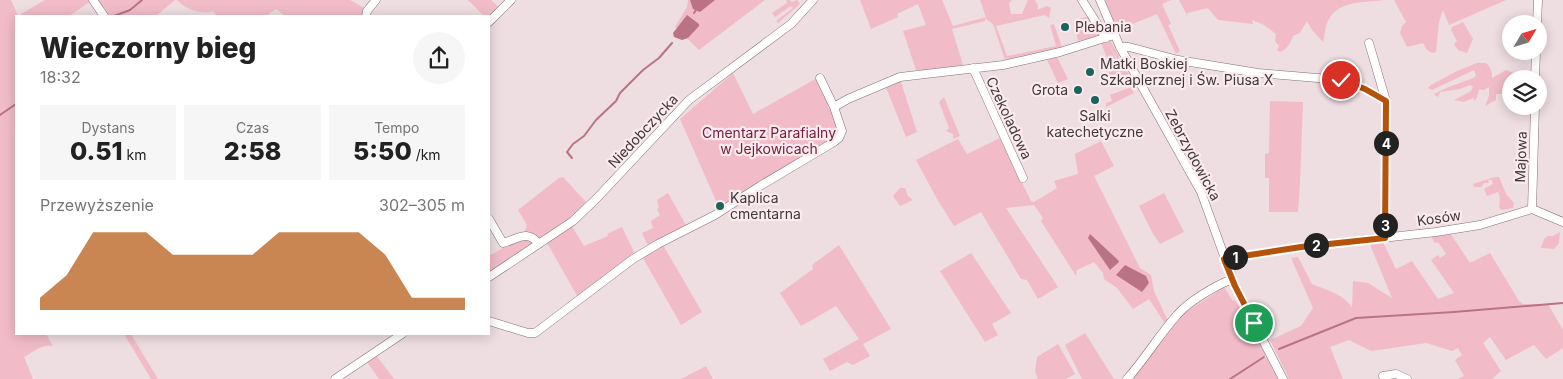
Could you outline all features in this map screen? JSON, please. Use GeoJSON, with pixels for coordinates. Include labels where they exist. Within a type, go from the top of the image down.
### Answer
{"type":"FeatureCollection","features":[{"type":"Feature","properties":{"kind":"street"},"geometry":{"type":"LineString","coordinates":[[93,0],[103,15]]}},
{"type":"Feature","properties":{"kind":"street"},"geometry":{"type":"LineString","coordinates":[[366,15],[367,11],[376,0]]}},
{"type":"Feature","properties":{"kind":"street"},"geometry":{"type":"LineString","coordinates":[[490,21],[511,0]]}},
{"type":"Feature","properties":{"kind":"street","name":"Niedobczycka"},"geometry":{"type":"LineString","coordinates":[[490,276],[573,221],[598,198],[689,100],[791,24],[813,0]]}},
{"type":"Feature","properties":{"kind":"street"},"geometry":{"type":"LineString","coordinates":[[1082,0],[1106,38]]}},
{"type":"Feature","properties":{"kind":"street","name":"Zebrzydowicka"},"geometry":{"type":"LineString","coordinates":[[1100,0],[1120,47],[1201,192],[1232,279],[1283,379]]}},
{"type":"Feature","properties":{"kind":"street"},"geometry":{"type":"LineString","coordinates":[[1537,15],[1538,0]]}},
{"type":"Feature","properties":{"kind":"street"},"geometry":{"type":"LineString","coordinates":[[834,107],[900,77],[1003,65],[1060,52],[1114,35]]}},
{"type":"Feature","properties":{"kind":"street"},"geometry":{"type":"LineString","coordinates":[[1369,43],[1386,101],[1385,238]]}},
{"type":"Feature","properties":{"kind":"street"},"geometry":{"type":"LineString","coordinates":[[1120,47],[1129,47],[1186,61],[1258,73],[1341,80],[1365,89],[1386,101]]}},
{"type":"Feature","properties":{"kind":"street","name":"Czekoladowa"},"geometry":{"type":"LineString","coordinates":[[972,68],[1023,178]]}},
{"type":"Feature","properties":{"kind":"street"},"geometry":{"type":"LineString","coordinates":[[490,320],[528,333],[535,333],[633,259],[715,215],[834,142],[839,138],[842,131],[834,107],[820,78]]}},
{"type":"Feature","properties":{"kind":"street","name":"Majowa"},"geometry":{"type":"LineString","coordinates":[[1532,209],[1535,115]]}},
{"type":"Feature","properties":{"kind":"street"},"geometry":{"type":"LineString","coordinates":[[1532,209],[1563,222]]}},
{"type":"Feature","properties":{"kind":"street","name":"Kosów"},"geometry":{"type":"LineString","coordinates":[[1224,259],[1301,247],[1436,232],[1480,224],[1532,209]]}},
{"type":"Feature","properties":{"kind":"street"},"geometry":{"type":"LineString","coordinates":[[490,220],[503,243],[521,236],[527,236],[532,237],[539,244]]}},
{"type":"Feature","properties":{"kind":"street"},"geometry":{"type":"LineString","coordinates":[[1127,379],[1178,314],[1221,284],[1232,279]]}},
{"type":"Feature","properties":{"kind":"street"},"geometry":{"type":"LineString","coordinates":[[335,379],[401,335]]}},
{"type":"Feature","properties":{"kind":"street"},"geometry":{"type":"LineString","coordinates":[[1383,376],[1396,374],[1407,379]]}},
{"type":"Feature","properties":{"kind":"green space"},"geometry":{"type":"Polygon","coordinates":[[[0,0],[11,0],[18,15],[15,15],[15,335],[47,335],[53,346],[42,347],[24,357],[33,379],[0,379],[0,0]]]}},
{"type":"Feature","properties":{"kind":"green space"},"geometry":{"type":"Polygon","coordinates":[[[45,0],[91,1],[70,15],[21,14],[45,0]]]}},
{"type":"Feature","properties":{"kind":"green space"},"geometry":{"type":"Polygon","coordinates":[[[99,0],[175,0],[157,15],[108,15],[99,0]]]}},
{"type":"Feature","properties":{"kind":"green space"},"geometry":{"type":"Polygon","coordinates":[[[177,0],[350,0],[364,8],[365,15],[284,15],[276,9],[267,15],[216,15],[213,11],[199,12],[177,0]]]}},
{"type":"Feature","properties":{"kind":"green space"},"geometry":{"type":"Polygon","coordinates":[[[468,0],[491,0],[500,8],[490,17],[490,15],[483,15],[468,0]]]}},
{"type":"Feature","properties":{"kind":"green space"},"geometry":{"type":"Polygon","coordinates":[[[688,0],[765,0],[699,50],[675,27],[687,7],[688,0]]]}},
{"type":"Feature","properties":{"kind":"green space"},"geometry":{"type":"Polygon","coordinates":[[[786,0],[792,2],[797,0],[800,4],[778,23],[776,21],[793,8],[791,6],[775,17],[772,13],[787,3],[786,0]]]}},
{"type":"Feature","properties":{"kind":"green space"},"geometry":{"type":"Polygon","coordinates":[[[860,0],[942,0],[953,26],[986,17],[980,0],[1012,0],[1009,3],[1011,14],[1022,14],[1028,0],[1035,0],[1038,5],[1037,10],[1047,6],[1051,8],[1049,18],[1045,15],[996,26],[1007,56],[1056,46],[1050,25],[1054,24],[1062,47],[1008,61],[1007,57],[1005,60],[993,24],[985,18],[985,21],[952,29],[964,68],[916,70],[903,31],[926,25],[918,4],[897,14],[898,17],[871,29],[860,0]]]}},
{"type":"Feature","properties":{"kind":"green space"},"geometry":{"type":"Polygon","coordinates":[[[1105,0],[1171,0],[1162,4],[1171,24],[1168,25],[1180,51],[1176,54],[1157,14],[1122,28],[1121,32],[1117,32],[1105,0]]]}},
{"type":"Feature","properties":{"kind":"green space"},"geometry":{"type":"Polygon","coordinates":[[[1179,0],[1383,0],[1346,5],[1339,8],[1328,21],[1323,42],[1307,21],[1300,33],[1293,36],[1288,46],[1280,52],[1277,50],[1279,46],[1275,41],[1276,34],[1264,25],[1252,20],[1253,24],[1218,20],[1208,8],[1187,13],[1188,17],[1179,0]]]}},
{"type":"Feature","properties":{"kind":"green space"},"geometry":{"type":"Polygon","coordinates":[[[1394,0],[1506,0],[1449,25],[1443,10],[1439,22],[1436,52],[1432,53],[1427,50],[1423,43],[1407,47],[1400,33],[1402,26],[1406,22],[1394,0]]]}},
{"type":"Feature","properties":{"kind":"green space"},"geometry":{"type":"Polygon","coordinates":[[[1090,16],[1103,35],[1078,41],[1074,20],[1090,16]]]}},
{"type":"Feature","properties":{"kind":"green space"},"geometry":{"type":"Polygon","coordinates":[[[1463,22],[1473,39],[1467,53],[1458,50],[1454,44],[1457,41],[1451,30],[1452,27],[1463,22]]]}},
{"type":"Feature","properties":{"kind":"green space"},"geometry":{"type":"Polygon","coordinates":[[[1110,40],[1119,56],[1118,60],[1110,46],[1116,59],[1115,61],[1108,60],[1101,43],[1110,40]]]}},
{"type":"Feature","properties":{"kind":"green space"},"geometry":{"type":"Polygon","coordinates":[[[1057,57],[1068,79],[1058,83],[1047,60],[1057,57]]]}},
{"type":"Feature","properties":{"kind":"green space"},"geometry":{"type":"Polygon","coordinates":[[[1477,63],[1486,63],[1491,70],[1492,78],[1502,72],[1502,94],[1496,94],[1496,100],[1485,106],[1489,96],[1489,87],[1484,90],[1479,89],[1477,98],[1474,101],[1474,98],[1463,102],[1454,100],[1471,91],[1473,87],[1470,85],[1460,89],[1440,92],[1438,97],[1434,95],[1442,90],[1475,77],[1474,70],[1432,90],[1428,88],[1457,71],[1477,63]]]}},
{"type":"Feature","properties":{"kind":"green space"},"geometry":{"type":"Polygon","coordinates":[[[1117,68],[1126,69],[1129,74],[1106,83],[1104,79],[1110,76],[1108,73],[1117,68]]]}},
{"type":"Feature","properties":{"kind":"green space","name":"Cmentarz Parafialny w Jejkowicach"},"geometry":{"type":"Polygon","coordinates":[[[733,73],[753,114],[817,78],[829,103],[828,107],[832,111],[839,133],[836,138],[720,210],[680,119],[733,73]]]}},
{"type":"Feature","properties":{"kind":"green space"},"geometry":{"type":"Polygon","coordinates":[[[900,79],[917,132],[906,137],[885,85],[900,79]]]}},
{"type":"Feature","properties":{"kind":"green space"},"geometry":{"type":"Polygon","coordinates":[[[1131,87],[1134,93],[1106,107],[1106,103],[1112,101],[1110,95],[1131,87]]]}},
{"type":"Feature","properties":{"kind":"green space"},"geometry":{"type":"Polygon","coordinates":[[[944,97],[960,136],[953,139],[953,134],[946,131],[949,128],[939,102],[944,97]]]}},
{"type":"Feature","properties":{"kind":"green space"},"geometry":{"type":"Polygon","coordinates":[[[1270,101],[1303,102],[1298,212],[1269,212],[1269,178],[1265,178],[1265,154],[1269,153],[1270,101]]]}},
{"type":"Feature","properties":{"kind":"green space"},"geometry":{"type":"Polygon","coordinates":[[[1001,104],[1007,105],[1010,110],[1005,127],[1000,127],[997,118],[999,116],[998,106],[1001,104]]]}},
{"type":"Feature","properties":{"kind":"green space"},"geometry":{"type":"Polygon","coordinates":[[[1000,138],[1031,201],[1034,202],[1057,188],[1054,181],[1078,174],[1075,154],[1101,141],[1114,166],[1094,176],[1140,268],[1151,275],[1154,291],[1169,323],[1164,322],[1149,299],[1133,309],[1117,288],[1104,279],[1103,273],[1094,262],[1077,270],[1076,276],[1041,221],[1043,218],[1034,205],[1006,208],[1058,287],[1038,299],[1027,280],[1021,279],[981,212],[954,226],[916,160],[958,139],[967,154],[1000,138]]]}},
{"type":"Feature","properties":{"kind":"green space"},"geometry":{"type":"Polygon","coordinates":[[[563,177],[586,202],[578,212],[540,242],[524,234],[527,225],[518,210],[559,178],[563,177]]]}},
{"type":"Feature","properties":{"kind":"green space"},"geometry":{"type":"Polygon","coordinates":[[[1499,177],[1506,194],[1514,203],[1513,208],[1502,210],[1499,208],[1500,198],[1498,192],[1487,196],[1484,189],[1493,184],[1492,180],[1488,180],[1489,183],[1484,183],[1481,187],[1474,187],[1473,184],[1499,177]]]}},
{"type":"Feature","properties":{"kind":"green space"},"geometry":{"type":"Polygon","coordinates":[[[900,188],[905,188],[908,196],[913,200],[900,206],[893,196],[900,188]]]}},
{"type":"Feature","properties":{"kind":"green space"},"geometry":{"type":"Polygon","coordinates":[[[668,193],[687,227],[648,246],[642,233],[653,228],[651,221],[660,215],[657,209],[659,208],[657,200],[668,193]]]}},
{"type":"Feature","properties":{"kind":"green space"},"geometry":{"type":"Polygon","coordinates":[[[1164,193],[1184,232],[1160,244],[1139,206],[1164,193]]]}},
{"type":"Feature","properties":{"kind":"green space"},"geometry":{"type":"Polygon","coordinates":[[[571,225],[584,246],[608,236],[607,234],[622,227],[635,254],[579,299],[547,243],[571,225]]]}},
{"type":"Feature","properties":{"kind":"green space"},"geometry":{"type":"Polygon","coordinates":[[[1560,232],[1559,243],[1554,249],[1541,248],[1544,239],[1560,232]]]}},
{"type":"Feature","properties":{"kind":"green space"},"geometry":{"type":"Polygon","coordinates":[[[1450,233],[1470,263],[1490,253],[1519,301],[1523,304],[1548,304],[1563,330],[1563,348],[1546,359],[1534,345],[1506,360],[1490,337],[1483,343],[1501,371],[1492,379],[1458,379],[1464,376],[1455,360],[1462,355],[1458,348],[1452,351],[1426,343],[1371,351],[1349,340],[1330,347],[1343,379],[1289,379],[1270,340],[1301,326],[1313,308],[1291,258],[1298,257],[1312,284],[1345,299],[1352,308],[1353,281],[1368,283],[1392,298],[1369,242],[1382,240],[1396,269],[1412,261],[1438,299],[1454,293],[1431,260],[1438,255],[1440,258],[1446,254],[1438,242],[1435,243],[1430,235],[1450,233]]]}},
{"type":"Feature","properties":{"kind":"green space"},"geometry":{"type":"Polygon","coordinates":[[[529,239],[534,244],[490,274],[490,255],[515,241],[529,239]]]}},
{"type":"Feature","properties":{"kind":"green space"},"geometry":{"type":"Polygon","coordinates":[[[663,245],[702,312],[681,325],[643,258],[663,245]]]}},
{"type":"Feature","properties":{"kind":"green space"},"geometry":{"type":"Polygon","coordinates":[[[839,245],[891,329],[863,344],[870,356],[853,365],[847,362],[830,371],[823,359],[859,339],[836,306],[801,326],[780,293],[813,269],[812,265],[839,245]]]}},
{"type":"Feature","properties":{"kind":"green space"},"geometry":{"type":"Polygon","coordinates":[[[971,253],[1011,313],[992,324],[998,335],[985,342],[940,271],[971,253]]]}},
{"type":"Feature","properties":{"kind":"green space"},"geometry":{"type":"Polygon","coordinates":[[[1224,287],[1233,301],[1235,300],[1268,354],[1248,366],[1269,356],[1279,379],[1131,379],[1186,312],[1224,287]]]}},
{"type":"Feature","properties":{"kind":"green space"},"geometry":{"type":"Polygon","coordinates":[[[1085,333],[1114,379],[1082,379],[1065,345],[1085,333]]]}},
{"type":"Feature","properties":{"kind":"green space"},"geometry":{"type":"Polygon","coordinates":[[[125,335],[132,335],[158,379],[151,379],[125,335]]]}},
{"type":"Feature","properties":{"kind":"green space"},"geometry":{"type":"Polygon","coordinates":[[[1058,344],[1075,374],[1066,379],[1038,379],[1035,372],[1037,357],[1058,344]]]}},
{"type":"Feature","properties":{"kind":"green space"},"geometry":{"type":"Polygon","coordinates":[[[376,355],[394,379],[379,379],[367,362],[376,355]]]}},
{"type":"Feature","properties":{"kind":"green space"},"geometry":{"type":"Polygon","coordinates":[[[706,366],[713,379],[681,379],[706,366]]]}},
{"type":"Feature","properties":{"kind":"shaded area"},"geometry":{"type":"Polygon","coordinates":[[[690,0],[715,0],[700,12],[693,9],[690,0]]]}},
{"type":"Feature","properties":{"kind":"shaded area"},"geometry":{"type":"Polygon","coordinates":[[[687,15],[699,26],[688,38],[682,40],[674,37],[673,33],[687,15]]]}},
{"type":"Feature","properties":{"kind":"shaded area"},"geometry":{"type":"Polygon","coordinates":[[[1090,234],[1118,260],[1119,262],[1110,270],[1088,238],[1090,234]]]}},
{"type":"Feature","properties":{"kind":"shaded area"},"geometry":{"type":"Polygon","coordinates":[[[1125,265],[1146,276],[1149,283],[1142,292],[1116,275],[1125,265]]]}},
{"type":"Feature","properties":{"kind":"waterway"},"geometry":{"type":"LineString","coordinates":[[117,15],[130,10],[142,0]]}},
{"type":"Feature","properties":{"kind":"waterway"},"geometry":{"type":"LineString","coordinates":[[572,158],[567,152],[573,144],[584,136],[596,120],[616,101],[620,93],[643,70],[659,58],[672,43]]}},
{"type":"Feature","properties":{"kind":"waterway"},"geometry":{"type":"LineString","coordinates":[[0,115],[15,105]]}},
{"type":"Feature","properties":{"kind":"waterway"},"geometry":{"type":"LineString","coordinates":[[1279,349],[1356,318],[1563,303]]}},
{"type":"Feature","properties":{"kind":"waterway"},"geometry":{"type":"LineString","coordinates":[[1230,379],[1264,357]]}},
{"type":"Feature","properties":{"kind":"place","name":"Plebania"},"geometry":{"type":"Point","coordinates":[1065,27]}},
{"type":"Feature","properties":{"kind":"place","name":"Matki Boskiej Szkaplerznej i Św. Piusa X"},"geometry":{"type":"Point","coordinates":[1090,72]}},
{"type":"Feature","properties":{"kind":"place","name":"Grota"},"geometry":{"type":"Point","coordinates":[1078,90]}},
{"type":"Feature","properties":{"kind":"place","name":"Salki katechetyczne"},"geometry":{"type":"Point","coordinates":[1095,100]}},
{"type":"Feature","properties":{"kind":"place","name":"Kaplica cmentarna"},"geometry":{"type":"Point","coordinates":[720,206]}},
{"type":"Feature","properties":{"kind":"route"},"geometry":{"type":"LineString","coordinates":[[1254,323],[1242,302],[1224,259],[1301,247],[1385,238],[1386,101],[1365,89],[1341,80]]}}]}
